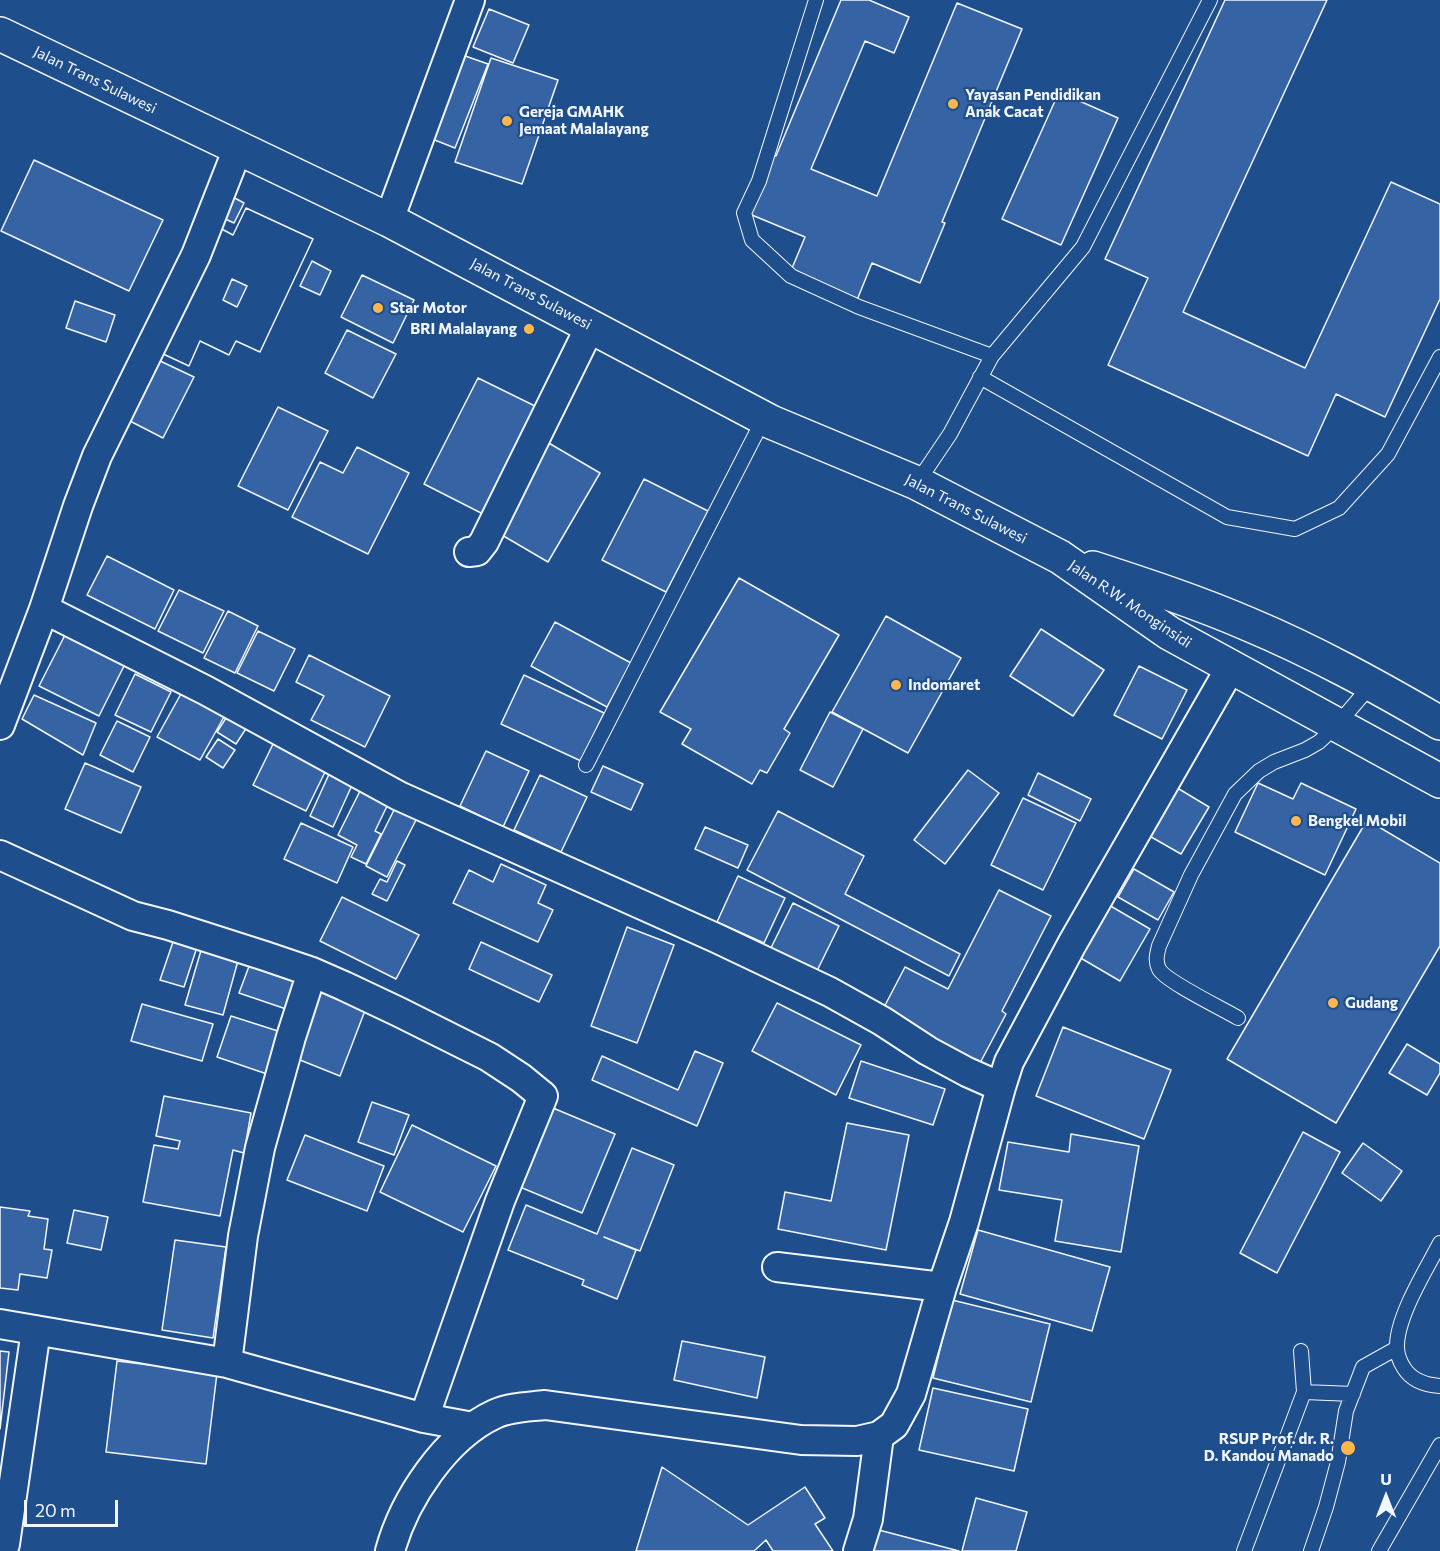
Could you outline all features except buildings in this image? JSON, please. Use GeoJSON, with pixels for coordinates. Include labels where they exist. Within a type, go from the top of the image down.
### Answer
{"type":"FeatureCollection","features":[{"type":"Feature","properties":{"kind":"highway","name":"Jalan Trans Sulawesi"},"geometry":{"type":"LineString","coordinates":[[0,34],[389,220],[764,418],[917,483],[1060,557]]}},
{"type":"Feature","properties":{"kind":"highway","name":"Jalan R.W. Monginsidi"},"geometry":{"type":"LineString","coordinates":[[1060,557],[1169,633],[1440,781]]}},
{"type":"Feature","properties":{"kind":"highway","name":"Jalan R.W. Monginsidi"},"geometry":{"type":"LineString","coordinates":[[1060,557],[1165,591],[1250,624],[1372,684],[1440,723]]}},
{"type":"Feature","properties":{"kind":"street"},"geometry":{"type":"LineString","coordinates":[[389,220],[470,0]]}},
{"type":"Feature","properties":{"kind":"street"},"geometry":{"type":"LineString","coordinates":[[0,725],[44,609],[97,456],[196,255],[238,148]]}},
{"type":"Feature","properties":{"kind":"street"},"geometry":{"type":"LineString","coordinates":[[469,552],[477,551],[484,542],[591,325]]}},
{"type":"Feature","properties":{"kind":"street"},"geometry":{"type":"LineString","coordinates":[[44,609],[205,690],[399,796],[706,933],[830,992],[882,1021],[928,1051],[1001,1087]]}},
{"type":"Feature","properties":{"kind":"street"},"geometry":{"type":"LineString","coordinates":[[390,1551],[406,1508],[424,1478],[447,1450],[473,1427],[495,1414],[519,1408],[545,1405],[801,1440],[857,1441],[879,1436],[894,1425],[911,1394],[942,1287],[964,1222],[1009,1062],[1072,944],[1231,667]]}},
{"type":"Feature","properties":{"kind":"street"},"geometry":{"type":"LineString","coordinates":[[0,855],[133,916],[168,925],[312,972],[489,1057],[543,1096],[500,1201],[424,1418]]}},
{"type":"Feature","properties":{"kind":"street"},"geometry":{"type":"LineString","coordinates":[[227,1363],[243,1236],[260,1148],[291,1036],[312,972]]}},
{"type":"Feature","properties":{"kind":"street"},"geometry":{"type":"LineString","coordinates":[[777,1268],[942,1287]]}},
{"type":"Feature","properties":{"kind":"street"},"geometry":{"type":"LineString","coordinates":[[0,1324],[227,1363],[424,1418],[473,1427]]}},
{"type":"Feature","properties":{"kind":"street"},"geometry":{"type":"LineString","coordinates":[[5,1544],[36,1330]]}},
{"type":"Feature","properties":{"kind":"street"},"geometry":{"type":"LineString","coordinates":[[858,1551],[868,1519],[879,1436]]}},
{"type":"Feature","properties":{"kind":"lane"},"geometry":{"type":"LineString","coordinates":[[816,0],[759,181],[744,213],[752,240],[791,276],[859,307],[992,356]]}},
{"type":"Feature","properties":{"kind":"lane"},"geometry":{"type":"LineString","coordinates":[[917,483],[950,434],[992,356],[1083,247],[1210,0]]}},
{"type":"Feature","properties":{"kind":"lane"},"geometry":{"type":"LineString","coordinates":[[980,377],[1227,517],[1295,529],[1339,508],[1388,454],[1440,357]]}},
{"type":"Feature","properties":{"kind":"lane"},"geometry":{"type":"LineString","coordinates":[[586,765],[764,418]]}},
{"type":"Feature","properties":{"kind":"lane"},"geometry":{"type":"LineString","coordinates":[[1239,1018],[1172,981],[1160,970],[1156,958],[1159,946],[1191,875],[1235,794],[1259,771],[1319,742],[1372,684]]}},
{"type":"Feature","properties":{"kind":"lane"},"geometry":{"type":"LineString","coordinates":[[1440,1243],[1413,1294],[1399,1332],[1397,1348],[1400,1363],[1408,1374],[1419,1382],[1440,1386]]}},
{"type":"Feature","properties":{"kind":"lane"},"geometry":{"type":"LineString","coordinates":[[1311,1551],[1338,1462],[1346,1411],[1363,1367],[1397,1348]]}},
{"type":"Feature","properties":{"kind":"lane"},"geometry":{"type":"LineString","coordinates":[[1244,1551],[1304,1392],[1300,1351]]}},
{"type":"Feature","properties":{"kind":"lane"},"geometry":{"type":"LineString","coordinates":[[1304,1392],[1353,1394]]}},
{"type":"Feature","properties":{"kind":"lane"},"geometry":{"type":"LineString","coordinates":[[1380,1551],[1440,1445]]}},
{"type":"Feature","properties":{"kind":"place","name":"Yayasan Pendidikan Anak Cacat"},"geometry":{"type":"Point","coordinates":[953,104]}},
{"type":"Feature","properties":{"kind":"place","name":"Gereja GMAHK Jemaat Malalayang"},"geometry":{"type":"Point","coordinates":[507,121]}},
{"type":"Feature","properties":{"kind":"place","name":"Star Motor"},"geometry":{"type":"Point","coordinates":[378,308]}},
{"type":"Feature","properties":{"kind":"place","name":"BRI Malalayang"},"geometry":{"type":"Point","coordinates":[529,329]}},
{"type":"Feature","properties":{"kind":"place","name":"Indomaret"},"geometry":{"type":"Point","coordinates":[896,685]}},
{"type":"Feature","properties":{"kind":"place","name":"Bengkel Mobil"},"geometry":{"type":"Point","coordinates":[1296,821]}},
{"type":"Feature","properties":{"kind":"place","name":"Gudang"},"geometry":{"type":"Point","coordinates":[1333,1003]}},
{"type":"Feature","properties":{"kind":"place","name":"RSUP Prof. dr. R. D. Kandou Manado"},"geometry":{"type":"Point","coordinates":[1348,1448]}}]}
